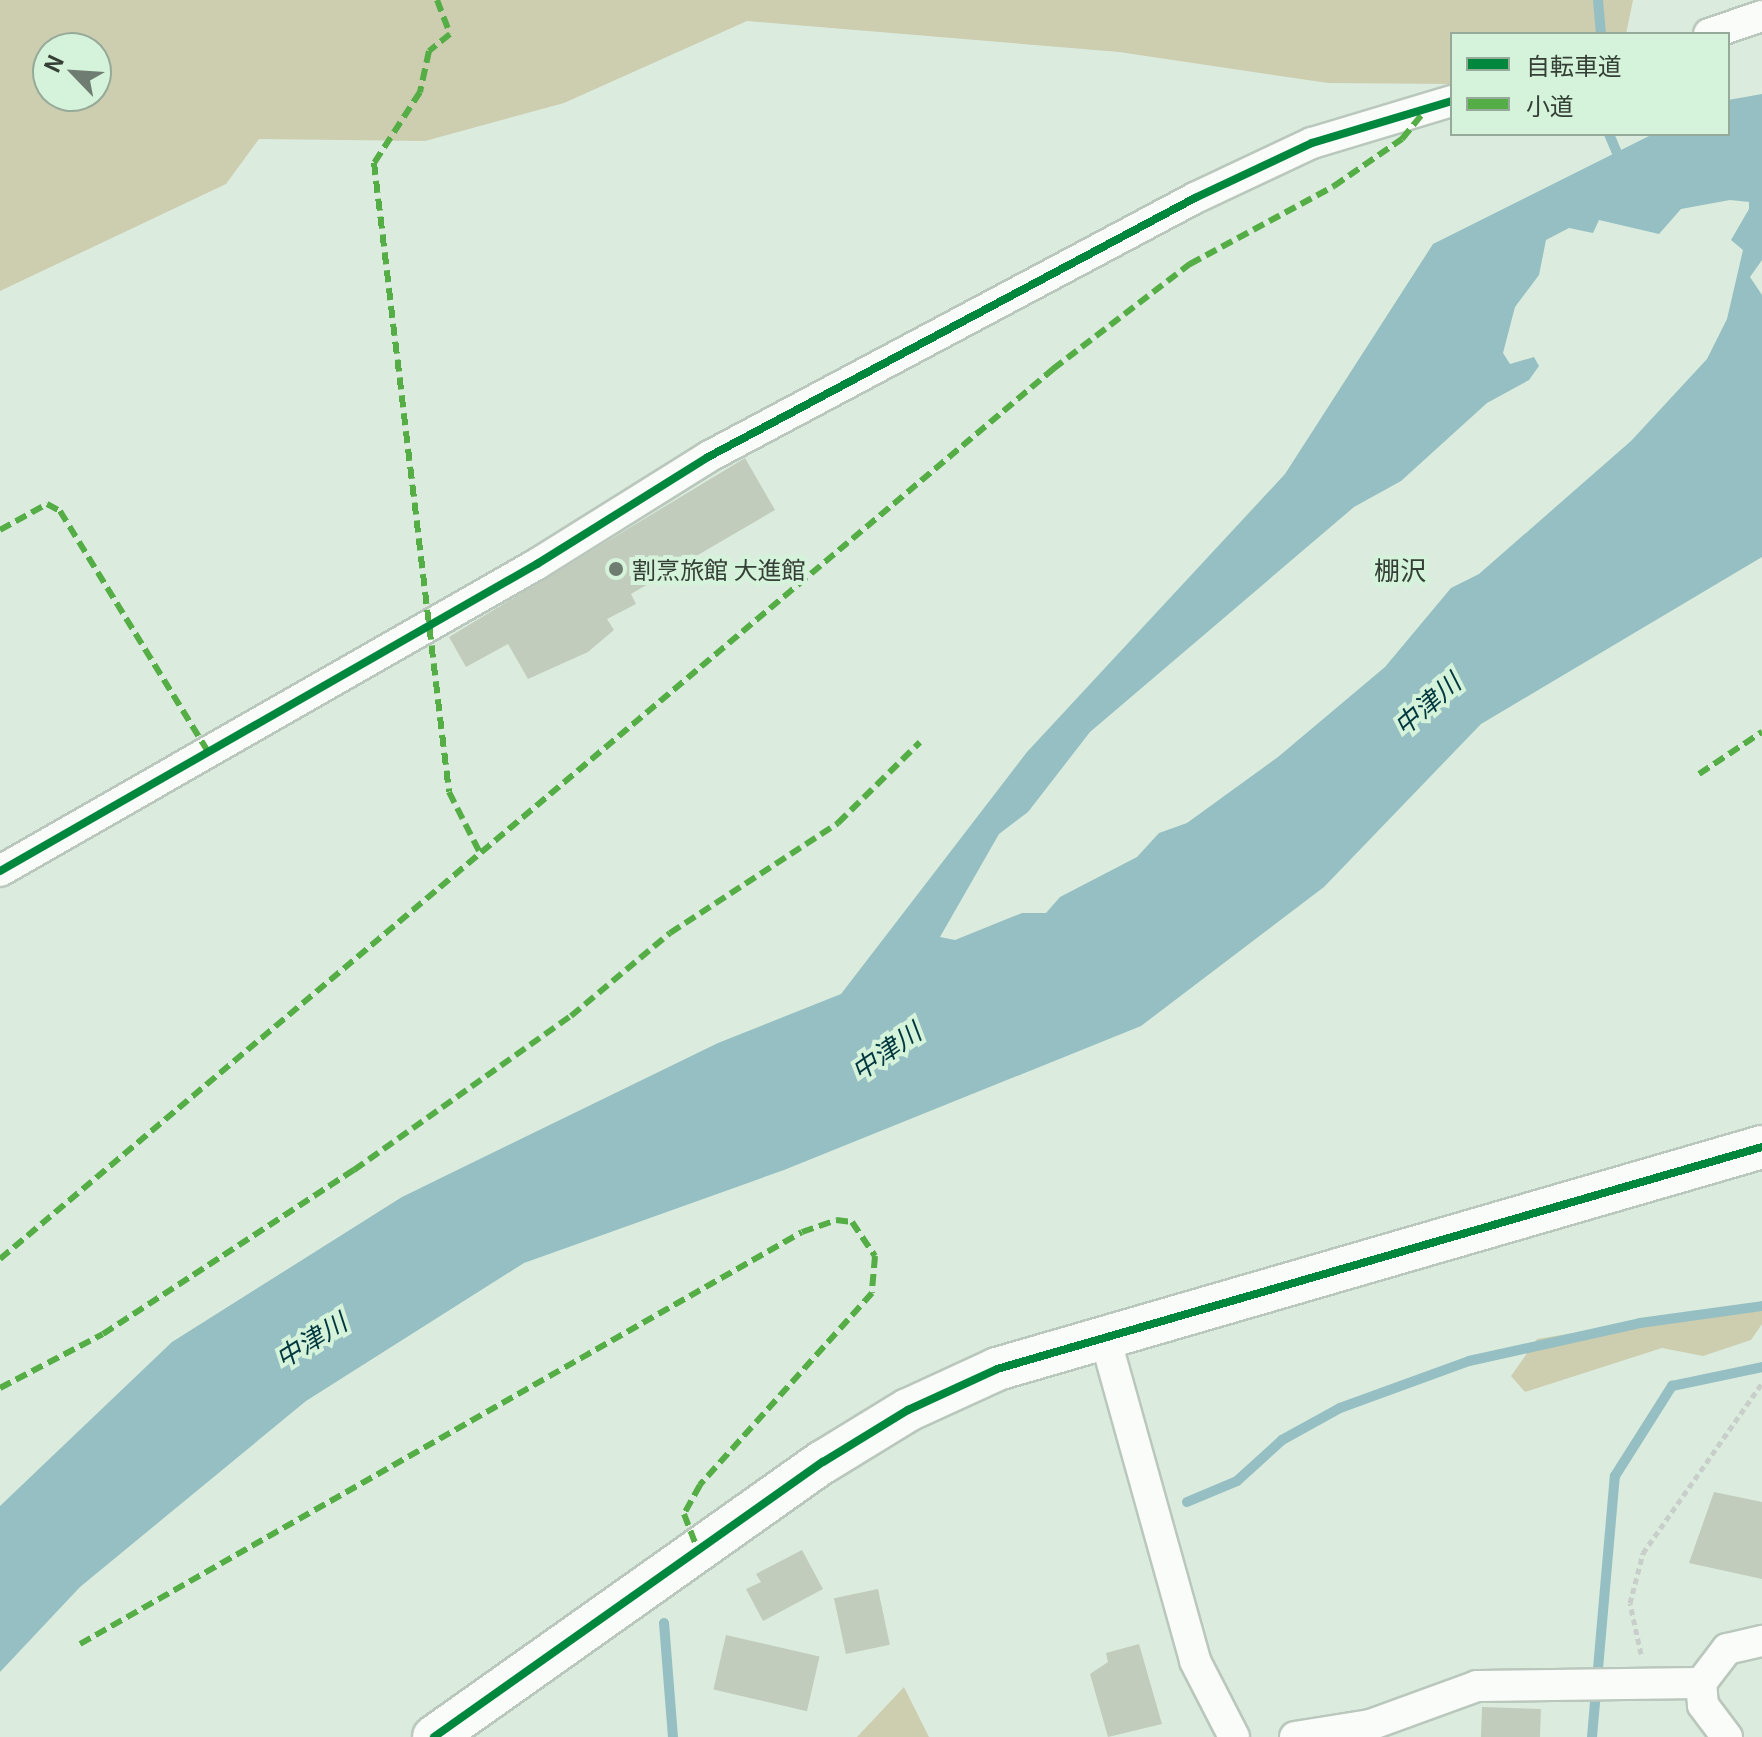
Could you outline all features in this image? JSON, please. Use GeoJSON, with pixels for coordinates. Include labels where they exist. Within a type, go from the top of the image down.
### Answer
{"type":"FeatureCollection","features":[{"type":"Feature","properties":{"kind":"street"},"geometry":{"type":"LineString","coordinates":[[1715,32],[1762,16]]}},
{"type":"Feature","properties":{"kind":"street"},"geometry":{"type":"LineString","coordinates":[[0,871],[524,572],[708,457],[1182,205],[1312,143],[1450,102]]}},
{"type":"Feature","properties":{"kind":"street"},"geometry":{"type":"LineString","coordinates":[[434,1737],[908,1410],[997,1369],[1104,1334],[1762,1147]]}},
{"type":"Feature","properties":{"kind":"street"},"geometry":{"type":"LineString","coordinates":[[1104,1334],[1195,1661],[1225,1735]]}},
{"type":"Feature","properties":{"kind":"street"},"geometry":{"type":"LineString","coordinates":[[1727,1737],[1703,1705],[1701,1683],[1727,1649],[1762,1641]]}},
{"type":"Feature","properties":{"kind":"street"},"geometry":{"type":"LineString","coordinates":[[1295,1737],[1370,1725],[1477,1686],[1652,1688],[1701,1683]]}},
{"type":"Feature","properties":{"kind":"path"},"geometry":{"type":"LineString","coordinates":[[1652,1688],[1630,1603],[1643,1553],[1762,1383]]}},
{"type":"Feature","properties":{"kind":"green space"},"geometry":{"type":"Polygon","coordinates":[[[0,0],[1633,0],[1626,32],[1450,32],[1450,84],[1328,83],[1119,52],[747,21],[564,103],[425,141],[259,139],[226,184],[0,291],[0,0]]]}},
{"type":"Feature","properties":{"kind":"green space"},"geometry":{"type":"Polygon","coordinates":[[[1762,1302],[1762,1324],[1751,1340],[1703,1356],[1662,1348],[1525,1392],[1511,1376],[1537,1339],[1762,1302]]]}},
{"type":"Feature","properties":{"kind":"green space"},"geometry":{"type":"Polygon","coordinates":[[[904,1687],[929,1737],[857,1737],[904,1687]]]}},
{"type":"Feature","properties":{"kind":"water","name":"中津川"},"geometry":{"type":"Polygon","coordinates":[[[1762,94],[1762,260],[1750,277],[1762,295],[1762,557],[1481,724],[1324,887],[1141,1026],[784,1170],[524,1263],[306,1401],[80,1587],[0,1672],[0,1506],[172,1342],[402,1197],[718,1043],[841,994],[1027,752],[1285,474],[1433,244],[1649,136],[1730,136],[1730,100],[1762,94]],[[1730,200],[1681,209],[1659,234],[1599,220],[1593,233],[1569,228],[1546,240],[1539,275],[1515,307],[1503,353],[1510,364],[1534,357],[1539,366],[1529,380],[1487,403],[1401,481],[1354,507],[1090,732],[1028,812],[999,834],[940,937],[955,940],[1022,913],[1046,913],[1060,897],[1137,857],[1159,833],[1187,823],[1278,757],[1385,667],[1451,588],[1479,574],[1631,441],[1707,359],[1727,319],[1743,250],[1731,240],[1749,209],[1749,202],[1730,200]]]}},
{"type":"Feature","properties":{"kind":"building"},"geometry":{"type":"Polygon","coordinates":[[[745,458],[775,510],[631,594],[636,604],[607,619],[614,630],[588,652],[528,679],[508,644],[466,667],[449,637],[745,458]]]}},
{"type":"Feature","properties":{"kind":"building"},"geometry":{"type":"Polygon","coordinates":[[[1714,1492],[1762,1502],[1762,1579],[1689,1563],[1714,1492]]]}},
{"type":"Feature","properties":{"kind":"building"},"geometry":{"type":"Polygon","coordinates":[[[802,1550],[823,1589],[763,1621],[746,1589],[761,1582],[756,1574],[802,1550]]]}},
{"type":"Feature","properties":{"kind":"building"},"geometry":{"type":"Polygon","coordinates":[[[878,1589],[890,1645],[846,1654],[834,1598],[878,1589]]]}},
{"type":"Feature","properties":{"kind":"building"},"geometry":{"type":"Polygon","coordinates":[[[726,1635],[820,1657],[807,1711],[713,1690],[726,1635]]]}},
{"type":"Feature","properties":{"kind":"building"},"geometry":{"type":"Polygon","coordinates":[[[1139,1644],[1162,1724],[1108,1737],[1090,1674],[1108,1662],[1106,1653],[1139,1644]]]}},
{"type":"Feature","properties":{"kind":"building"},"geometry":{"type":"Polygon","coordinates":[[[1482,1707],[1541,1709],[1540,1737],[1481,1737],[1482,1707]]]}},
{"type":"Feature","properties":{"kind":"waterway"},"geometry":{"type":"LineString","coordinates":[[1598,0],[1601,32]]}},
{"type":"Feature","properties":{"kind":"waterway"},"geometry":{"type":"LineString","coordinates":[[1610,136],[1622,164]]}},
{"type":"Feature","properties":{"kind":"waterway"},"geometry":{"type":"LineString","coordinates":[[1187,1502],[1237,1481],[1282,1440],[1340,1408],[1469,1361],[1640,1323],[1762,1306]]}},
{"type":"Feature","properties":{"kind":"waterway"},"geometry":{"type":"LineString","coordinates":[[1592,1737],[1615,1476],[1672,1386],[1762,1367]]}},
{"type":"Feature","properties":{"kind":"waterway"},"geometry":{"type":"LineString","coordinates":[[664,1623],[673,1737]]}},
{"type":"Feature","properties":{"kind":"marked path"},"geometry":{"type":"LineString","coordinates":[[437,0],[450,34],[429,51],[420,92],[374,163],[449,792],[479,851]]}},
{"type":"Feature","properties":{"kind":"marked path"},"geometry":{"type":"LineString","coordinates":[[0,1259],[1053,369],[1190,264],[1334,186],[1402,139],[1424,112]]}},
{"type":"Feature","properties":{"kind":"marked path"},"geometry":{"type":"LineString","coordinates":[[0,530],[47,504],[60,511],[209,753]]}},
{"type":"Feature","properties":{"kind":"marked path"},"geometry":{"type":"LineString","coordinates":[[1699,774],[1762,732]]}},
{"type":"Feature","properties":{"kind":"marked path"},"geometry":{"type":"LineString","coordinates":[[0,1388],[103,1334],[354,1170],[571,1016],[670,933],[838,823],[920,742]]}},
{"type":"Feature","properties":{"kind":"marked path"},"geometry":{"type":"LineString","coordinates":[[80,1644],[802,1232],[836,1220],[852,1222],[875,1256],[872,1293],[700,1485],[684,1514],[698,1550]]}},
{"type":"Feature","properties":{"kind":"cycle path"},"geometry":{"type":"LineString","coordinates":[[0,871],[537,564],[708,457],[1195,198],[1312,143],[1450,102]]}},
{"type":"Feature","properties":{"kind":"cycle path"},"geometry":{"type":"LineString","coordinates":[[434,1737],[823,1462],[908,1410],[997,1369],[1762,1147]]}},
{"type":"Feature","properties":{"kind":"place","name":"割烹旅館 大進館"},"geometry":{"type":"Point","coordinates":[616,569]}},
{"type":"Feature","properties":{"kind":"district","name":"棚沢"},"geometry":{"type":"Point","coordinates":[1400,569]}}]}
